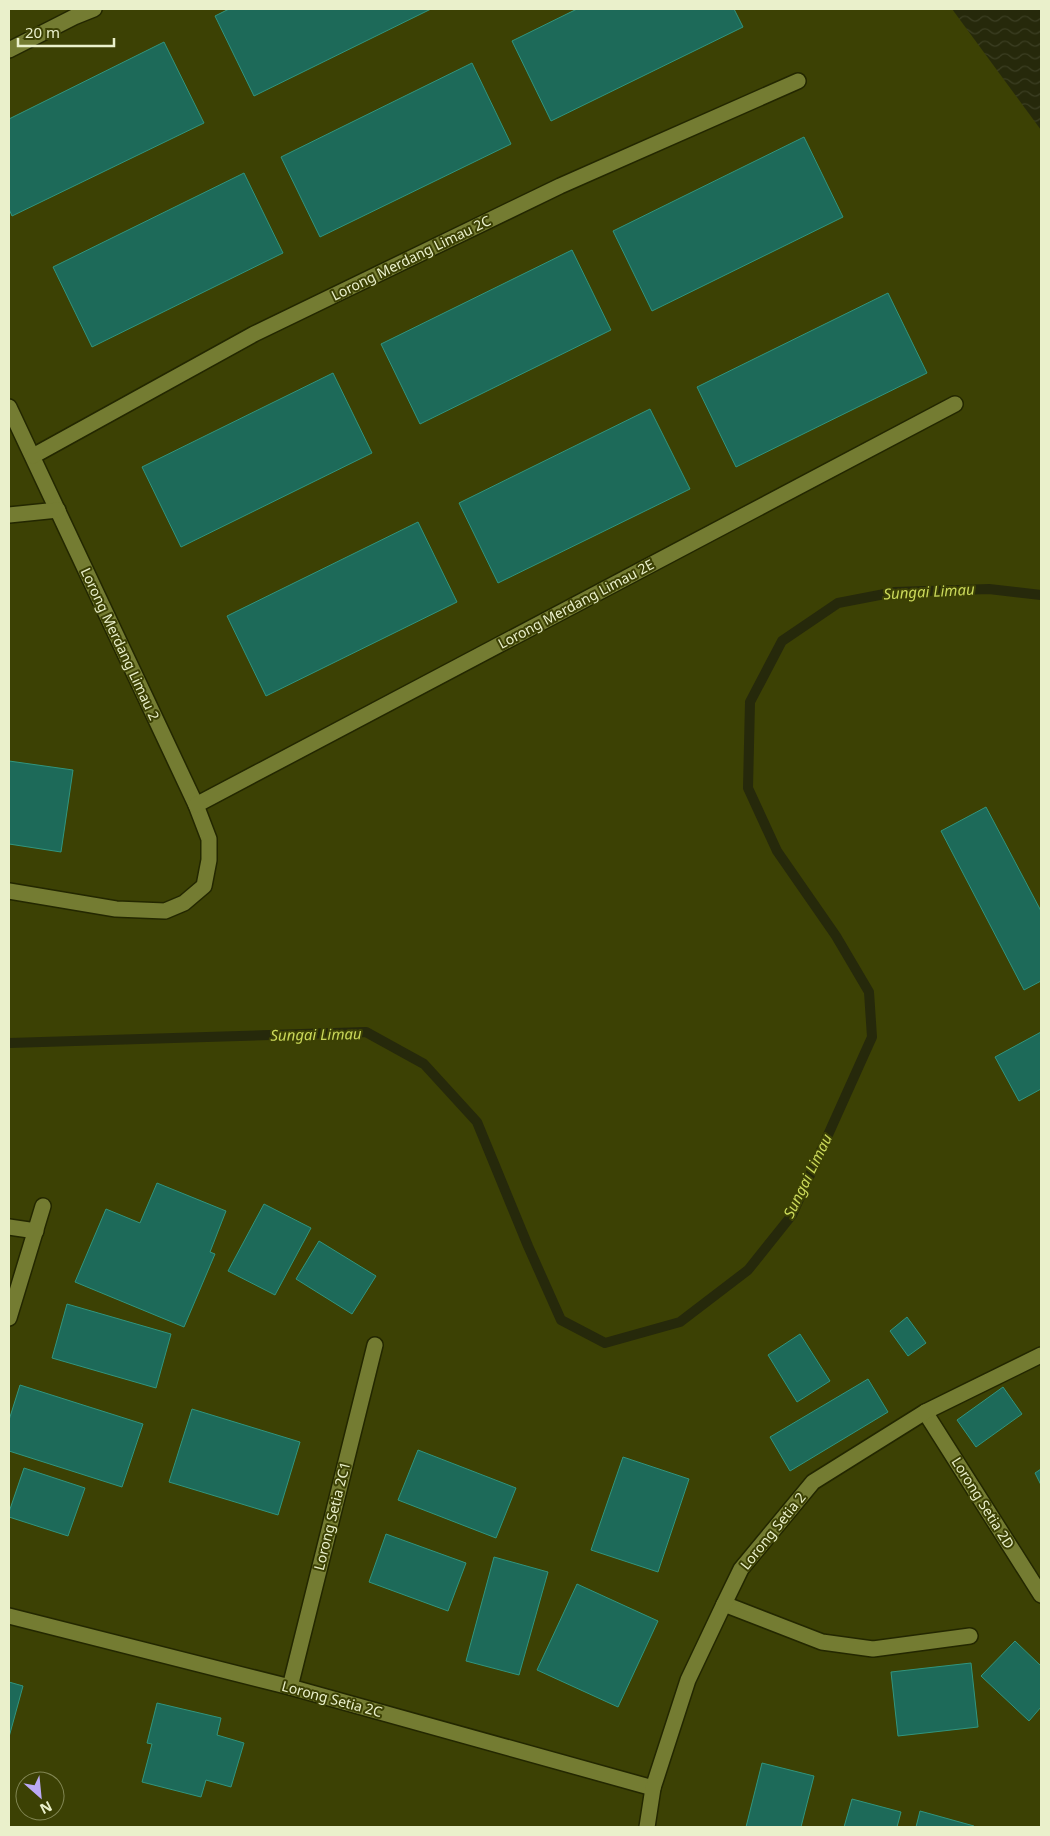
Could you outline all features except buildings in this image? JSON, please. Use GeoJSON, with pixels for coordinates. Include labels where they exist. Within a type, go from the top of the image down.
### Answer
{"type":"FeatureCollection","features":[{"type":"Feature","properties":{"kind":"street"},"geometry":{"type":"LineString","coordinates":[[9,50],[94,9]]}},
{"type":"Feature","properties":{"kind":"street","name":"Lorong Merdang Limau 2C"},"geometry":{"type":"LineString","coordinates":[[33,456],[254,334],[560,186],[798,81]]}},
{"type":"Feature","properties":{"kind":"street","name":"Lorong Merdang Limau 2E"},"geometry":{"type":"LineString","coordinates":[[196,805],[955,404]]}},
{"type":"Feature","properties":{"kind":"street","name":"Lorong Merdang Limau 2"},"geometry":{"type":"LineString","coordinates":[[9,407],[196,805],[208,839],[209,860],[204,886],[184,903],[164,911],[116,909],[9,892]]}},
{"type":"Feature","properties":{"kind":"street"},"geometry":{"type":"LineString","coordinates":[[9,515],[58,510]]}},
{"type":"Feature","properties":{"kind":"street"},"geometry":{"type":"LineString","coordinates":[[9,1318],[43,1206]]}},
{"type":"Feature","properties":{"kind":"street"},"geometry":{"type":"LineString","coordinates":[[9,1227],[36,1231]]}},
{"type":"Feature","properties":{"kind":"street","name":"Lorong Setia 2C1"},"geometry":{"type":"LineString","coordinates":[[290,1686],[375,1345]]}},
{"type":"Feature","properties":{"kind":"street","name":"Lorong Setia 2"},"geometry":{"type":"LineString","coordinates":[[648,1827],[653,1788],[688,1680],[741,1568],[813,1482],[925,1412],[1041,1355]]}},
{"type":"Feature","properties":{"kind":"street","name":"Lorong Setia 2D"},"geometry":{"type":"LineString","coordinates":[[925,1412],[1041,1595]]}},
{"type":"Feature","properties":{"kind":"street"},"geometry":{"type":"LineString","coordinates":[[724,1604],[822,1642],[873,1649],[970,1636]]}},
{"type":"Feature","properties":{"kind":"street","name":"Lorong Setia 2C"},"geometry":{"type":"LineString","coordinates":[[9,1617],[290,1686],[653,1788]]}},
{"type":"Feature","properties":{"kind":"water"},"geometry":{"type":"Polygon","coordinates":[[[952,9],[1041,9],[1041,130],[952,9]]]}},
{"type":"Feature","properties":{"kind":"waterway","name":"Sungai Limau"},"geometry":{"type":"LineString","coordinates":[[9,1043],[366,1032],[424,1064],[477,1122],[561,1320],[605,1343],[680,1322],[748,1270],[792,1215],[872,1037],[869,992],[836,936],[777,851],[748,788],[750,702],[782,641],[838,603],[895,592],[989,589],[1041,595]]}}]}
